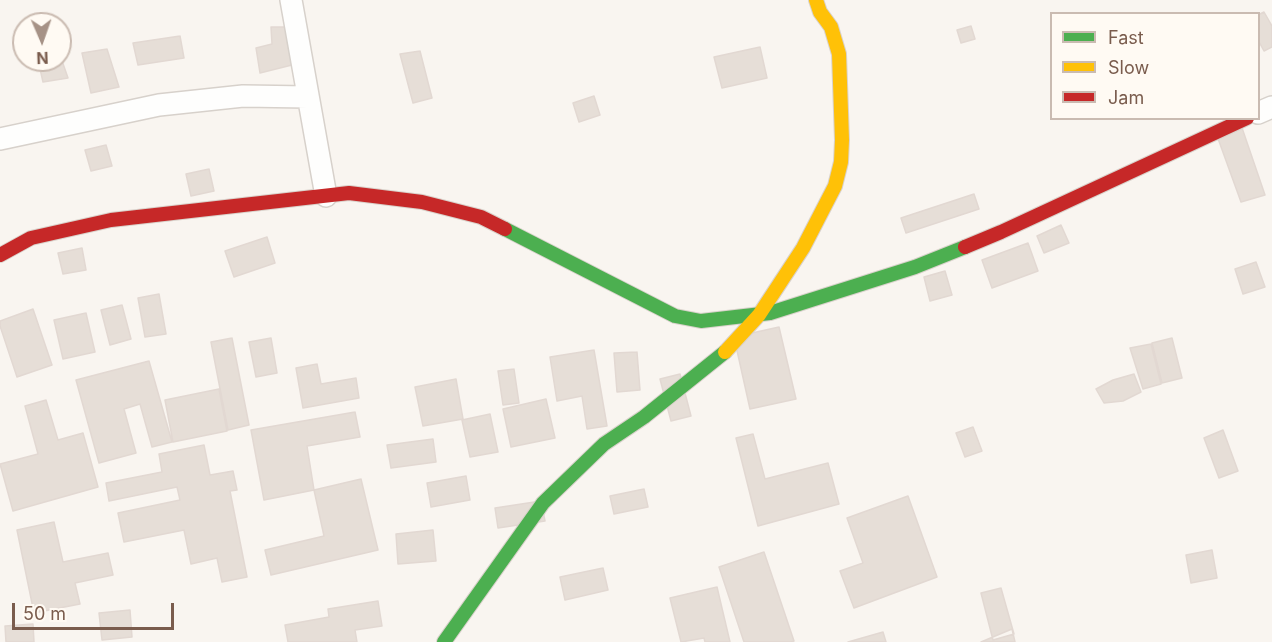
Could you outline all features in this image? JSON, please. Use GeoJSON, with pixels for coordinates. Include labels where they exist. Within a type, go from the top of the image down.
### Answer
{"type":"FeatureCollection","features":[{"type":"Feature","properties":{"kind":"street"},"geometry":{"type":"LineString","coordinates":[[291,0],[326,196]]}},
{"type":"Feature","properties":{"kind":"street"},"geometry":{"type":"LineString","coordinates":[[444,642],[543,503],[604,444],[644,417],[720,358],[759,315],[803,249],[836,186],[841,162],[839,54],[831,27],[820,12],[816,0]]}},
{"type":"Feature","properties":{"kind":"street"},"geometry":{"type":"LineString","coordinates":[[0,139],[159,105],[243,96],[308,97]]}},
{"type":"Feature","properties":{"kind":"street"},"geometry":{"type":"LineString","coordinates":[[0,255],[31,238],[111,220],[350,193],[422,201],[481,217],[675,316],[701,321],[770,314],[915,267],[1001,232],[1243,120]]}},
{"type":"Feature","properties":{"kind":"building"},"geometry":{"type":"Polygon","coordinates":[[[1264,12],[1272,26],[1272,47],[1264,51],[1260,44],[1260,14],[1264,12]]]}},
{"type":"Feature","properties":{"kind":"building"},"geometry":{"type":"Polygon","coordinates":[[[971,26],[975,39],[961,43],[957,30],[971,26]]]}},
{"type":"Feature","properties":{"kind":"building"},"geometry":{"type":"Polygon","coordinates":[[[271,27],[286,27],[292,65],[260,73],[256,48],[272,44],[271,27]]]}},
{"type":"Feature","properties":{"kind":"building"},"geometry":{"type":"Polygon","coordinates":[[[180,36],[184,58],[138,65],[133,43],[180,36]]]}},
{"type":"Feature","properties":{"kind":"building"},"geometry":{"type":"Polygon","coordinates":[[[760,47],[767,78],[722,88],[714,57],[760,47]]]}},
{"type":"Feature","properties":{"kind":"building"},"geometry":{"type":"Polygon","coordinates":[[[107,49],[119,87],[91,93],[82,53],[107,49]]]}},
{"type":"Feature","properties":{"kind":"building"},"geometry":{"type":"Polygon","coordinates":[[[420,51],[432,98],[413,103],[400,54],[420,51]]]}},
{"type":"Feature","properties":{"kind":"building"},"geometry":{"type":"Polygon","coordinates":[[[41,72],[66,72],[68,78],[43,82],[41,72]]]}},
{"type":"Feature","properties":{"kind":"building"},"geometry":{"type":"Polygon","coordinates":[[[594,96],[600,115],[579,122],[573,103],[594,96]]]}},
{"type":"Feature","properties":{"kind":"building"},"geometry":{"type":"Polygon","coordinates":[[[1240,122],[1265,195],[1241,202],[1216,133],[1240,122]]]}},
{"type":"Feature","properties":{"kind":"building"},"geometry":{"type":"Polygon","coordinates":[[[106,145],[112,166],[91,171],[85,150],[106,145]]]}},
{"type":"Feature","properties":{"kind":"building"},"geometry":{"type":"Polygon","coordinates":[[[209,169],[214,191],[191,196],[186,174],[209,169]]]}},
{"type":"Feature","properties":{"kind":"building"},"geometry":{"type":"Polygon","coordinates":[[[974,194],[979,209],[906,233],[901,218],[974,194]]]}},
{"type":"Feature","properties":{"kind":"building"},"geometry":{"type":"Polygon","coordinates":[[[1061,225],[1069,243],[1044,253],[1037,236],[1061,225]]]}},
{"type":"Feature","properties":{"kind":"building"},"geometry":{"type":"Polygon","coordinates":[[[267,237],[275,263],[234,277],[225,251],[267,237]]]}},
{"type":"Feature","properties":{"kind":"building"},"geometry":{"type":"Polygon","coordinates":[[[1028,243],[1038,271],[992,288],[982,260],[1028,243]]]}},
{"type":"Feature","properties":{"kind":"building"},"geometry":{"type":"Polygon","coordinates":[[[82,248],[86,270],[63,274],[58,253],[82,248]]]}},
{"type":"Feature","properties":{"kind":"building"},"geometry":{"type":"Polygon","coordinates":[[[1256,262],[1265,287],[1243,294],[1235,269],[1256,262]]]}},
{"type":"Feature","properties":{"kind":"building"},"geometry":{"type":"Polygon","coordinates":[[[945,271],[952,295],[930,301],[924,277],[945,271]]]}},
{"type":"Feature","properties":{"kind":"building"},"geometry":{"type":"Polygon","coordinates":[[[159,294],[166,334],[145,337],[138,298],[159,294]]]}},
{"type":"Feature","properties":{"kind":"building"},"geometry":{"type":"Polygon","coordinates":[[[122,305],[131,339],[110,345],[101,310],[122,305]]]}},
{"type":"Feature","properties":{"kind":"building"},"geometry":{"type":"Polygon","coordinates":[[[33,309],[52,365],[17,377],[0,321],[33,309]]]}},
{"type":"Feature","properties":{"kind":"building"},"geometry":{"type":"Polygon","coordinates":[[[86,313],[95,352],[63,359],[54,320],[86,313]]]}},
{"type":"Feature","properties":{"kind":"building"},"geometry":{"type":"Polygon","coordinates":[[[779,327],[796,399],[750,409],[734,337],[779,327]]]}},
{"type":"Feature","properties":{"kind":"building"},"geometry":{"type":"Polygon","coordinates":[[[232,338],[249,425],[228,430],[211,342],[232,338]]]}},
{"type":"Feature","properties":{"kind":"building"},"geometry":{"type":"Polygon","coordinates":[[[271,338],[277,373],[256,377],[249,342],[271,338]]]}},
{"type":"Feature","properties":{"kind":"building"},"geometry":{"type":"Polygon","coordinates":[[[1172,338],[1182,378],[1162,383],[1152,343],[1172,338]]]}},
{"type":"Feature","properties":{"kind":"building"},"geometry":{"type":"Polygon","coordinates":[[[1151,344],[1161,384],[1143,389],[1130,348],[1151,344]]]}},
{"type":"Feature","properties":{"kind":"building"},"geometry":{"type":"Polygon","coordinates":[[[594,350],[607,426],[587,429],[582,396],[557,401],[550,357],[594,350]]]}},
{"type":"Feature","properties":{"kind":"building"},"geometry":{"type":"Polygon","coordinates":[[[637,352],[640,390],[617,392],[614,353],[637,352]]]}},
{"type":"Feature","properties":{"kind":"building"},"geometry":{"type":"Polygon","coordinates":[[[149,361],[172,442],[152,447],[140,404],[124,409],[136,453],[99,463],[76,380],[149,361]]]}},
{"type":"Feature","properties":{"kind":"building"},"geometry":{"type":"Polygon","coordinates":[[[317,364],[321,384],[356,378],[359,398],[303,408],[296,368],[317,364]]]}},
{"type":"Feature","properties":{"kind":"building"},"geometry":{"type":"Polygon","coordinates":[[[514,369],[519,403],[503,405],[498,371],[514,369]]]}},
{"type":"Feature","properties":{"kind":"building"},"geometry":{"type":"Polygon","coordinates":[[[680,374],[691,416],[671,421],[660,379],[680,374]]]}},
{"type":"Feature","properties":{"kind":"building"},"geometry":{"type":"Polygon","coordinates":[[[1134,374],[1141,392],[1123,401],[1104,403],[1096,389],[1113,380],[1134,374]]]}},
{"type":"Feature","properties":{"kind":"building"},"geometry":{"type":"Polygon","coordinates":[[[456,379],[463,419],[423,426],[415,387],[456,379]]]}},
{"type":"Feature","properties":{"kind":"building"},"geometry":{"type":"Polygon","coordinates":[[[219,389],[227,431],[173,442],[165,400],[219,389]]]}},
{"type":"Feature","properties":{"kind":"building"},"geometry":{"type":"Polygon","coordinates":[[[546,399],[555,438],[511,447],[503,409],[546,399]]]}},
{"type":"Feature","properties":{"kind":"building"},"geometry":{"type":"Polygon","coordinates":[[[46,400],[58,440],[83,433],[98,487],[13,511],[0,464],[38,454],[25,406],[46,400]]]}},
{"type":"Feature","properties":{"kind":"building"},"geometry":{"type":"Polygon","coordinates":[[[355,412],[360,437],[307,446],[314,490],[264,500],[251,430],[355,412]]]}},
{"type":"Feature","properties":{"kind":"building"},"geometry":{"type":"Polygon","coordinates":[[[490,414],[498,452],[470,457],[462,420],[490,414]]]}},
{"type":"Feature","properties":{"kind":"building"},"geometry":{"type":"Polygon","coordinates":[[[973,427],[982,451],[965,457],[956,433],[973,427]]]}},
{"type":"Feature","properties":{"kind":"building"},"geometry":{"type":"Polygon","coordinates":[[[1223,430],[1238,471],[1219,478],[1204,438],[1223,430]]]}},
{"type":"Feature","properties":{"kind":"building"},"geometry":{"type":"Polygon","coordinates":[[[753,434],[765,479],[828,463],[839,504],[758,526],[736,438],[753,434]]]}},
{"type":"Feature","properties":{"kind":"building"},"geometry":{"type":"Polygon","coordinates":[[[433,439],[436,462],[391,468],[387,445],[433,439]]]}},
{"type":"Feature","properties":{"kind":"building"},"geometry":{"type":"Polygon","coordinates":[[[204,445],[210,475],[233,471],[237,490],[230,491],[247,577],[222,582],[217,558],[191,564],[184,530],[124,542],[118,513],[180,500],[177,487],[109,501],[106,483],[162,472],[159,454],[204,445]]]}},
{"type":"Feature","properties":{"kind":"building"},"geometry":{"type":"Polygon","coordinates":[[[466,476],[470,500],[431,507],[427,483],[466,476]]]}},
{"type":"Feature","properties":{"kind":"building"},"geometry":{"type":"Polygon","coordinates":[[[361,479],[378,550],[271,575],[265,550],[324,536],[314,490],[361,479]]]}},
{"type":"Feature","properties":{"kind":"building"},"geometry":{"type":"Polygon","coordinates":[[[644,489],[648,507],[614,514],[610,496],[644,489]]]}},
{"type":"Feature","properties":{"kind":"building"},"geometry":{"type":"Polygon","coordinates":[[[908,496],[937,577],[854,608],[840,571],[863,563],[847,518],[908,496]]]}},
{"type":"Feature","properties":{"kind":"building"},"geometry":{"type":"Polygon","coordinates":[[[541,501],[545,521],[498,528],[495,508],[541,501]]]}},
{"type":"Feature","properties":{"kind":"building"},"geometry":{"type":"Polygon","coordinates":[[[54,522],[63,562],[108,553],[113,575],[75,583],[80,604],[34,613],[17,530],[54,522]]]}},
{"type":"Feature","properties":{"kind":"building"},"geometry":{"type":"Polygon","coordinates":[[[433,530],[436,561],[398,564],[396,534],[433,530]]]}},
{"type":"Feature","properties":{"kind":"building"},"geometry":{"type":"Polygon","coordinates":[[[1212,550],[1217,578],[1191,583],[1186,555],[1212,550]]]}},
{"type":"Feature","properties":{"kind":"building"},"geometry":{"type":"Polygon","coordinates":[[[764,552],[794,641],[791,642],[744,642],[719,567],[764,552]]]}},
{"type":"Feature","properties":{"kind":"building"},"geometry":{"type":"Polygon","coordinates":[[[603,568],[608,590],[565,600],[560,577],[603,568]]]}},
{"type":"Feature","properties":{"kind":"building"},"geometry":{"type":"Polygon","coordinates":[[[717,587],[730,642],[705,642],[704,638],[681,642],[670,598],[717,587]]]}},
{"type":"Feature","properties":{"kind":"building"},"geometry":{"type":"Polygon","coordinates":[[[1001,588],[1014,634],[993,640],[981,593],[1001,588]]]}},
{"type":"Feature","properties":{"kind":"building"},"geometry":{"type":"Polygon","coordinates":[[[378,601],[382,626],[355,630],[357,642],[288,642],[285,625],[329,617],[328,609],[378,601]]]}},
{"type":"Feature","properties":{"kind":"building"},"geometry":{"type":"Polygon","coordinates":[[[130,610],[132,637],[102,640],[99,613],[130,610]]]}},
{"type":"Feature","properties":{"kind":"building"},"geometry":{"type":"Polygon","coordinates":[[[33,624],[34,642],[6,642],[5,626],[33,624]]]}},
{"type":"Feature","properties":{"kind":"building"},"geometry":{"type":"Polygon","coordinates":[[[1012,629],[1015,642],[981,642],[1012,629]]]}},
{"type":"Feature","properties":{"kind":"building"},"geometry":{"type":"Polygon","coordinates":[[[883,632],[886,642],[848,642],[883,632]]]}},
{"type":"Feature","properties":{"kind":"traffic: fast"},"geometry":{"type":"LineString","coordinates":[[505,229],[675,316],[701,321],[770,313],[915,267],[965,247]]}},
{"type":"Feature","properties":{"kind":"traffic: fast"},"geometry":{"type":"LineString","coordinates":[[444,642],[543,503],[604,444],[644,417],[725,352]]}},
{"type":"Feature","properties":{"kind":"traffic: slow"},"geometry":{"type":"LineString","coordinates":[[725,352],[759,315],[803,248],[835,186],[841,162],[842,140],[839,54],[831,27],[820,12],[816,0]]}},
{"type":"Feature","properties":{"kind":"traffic: jam"},"geometry":{"type":"LineString","coordinates":[[965,247],[1243,120]]}},
{"type":"Feature","properties":{"kind":"traffic: jam"},"geometry":{"type":"LineString","coordinates":[[0,255],[31,238],[111,220],[349,193],[422,202],[481,217],[505,229]]}}]}
